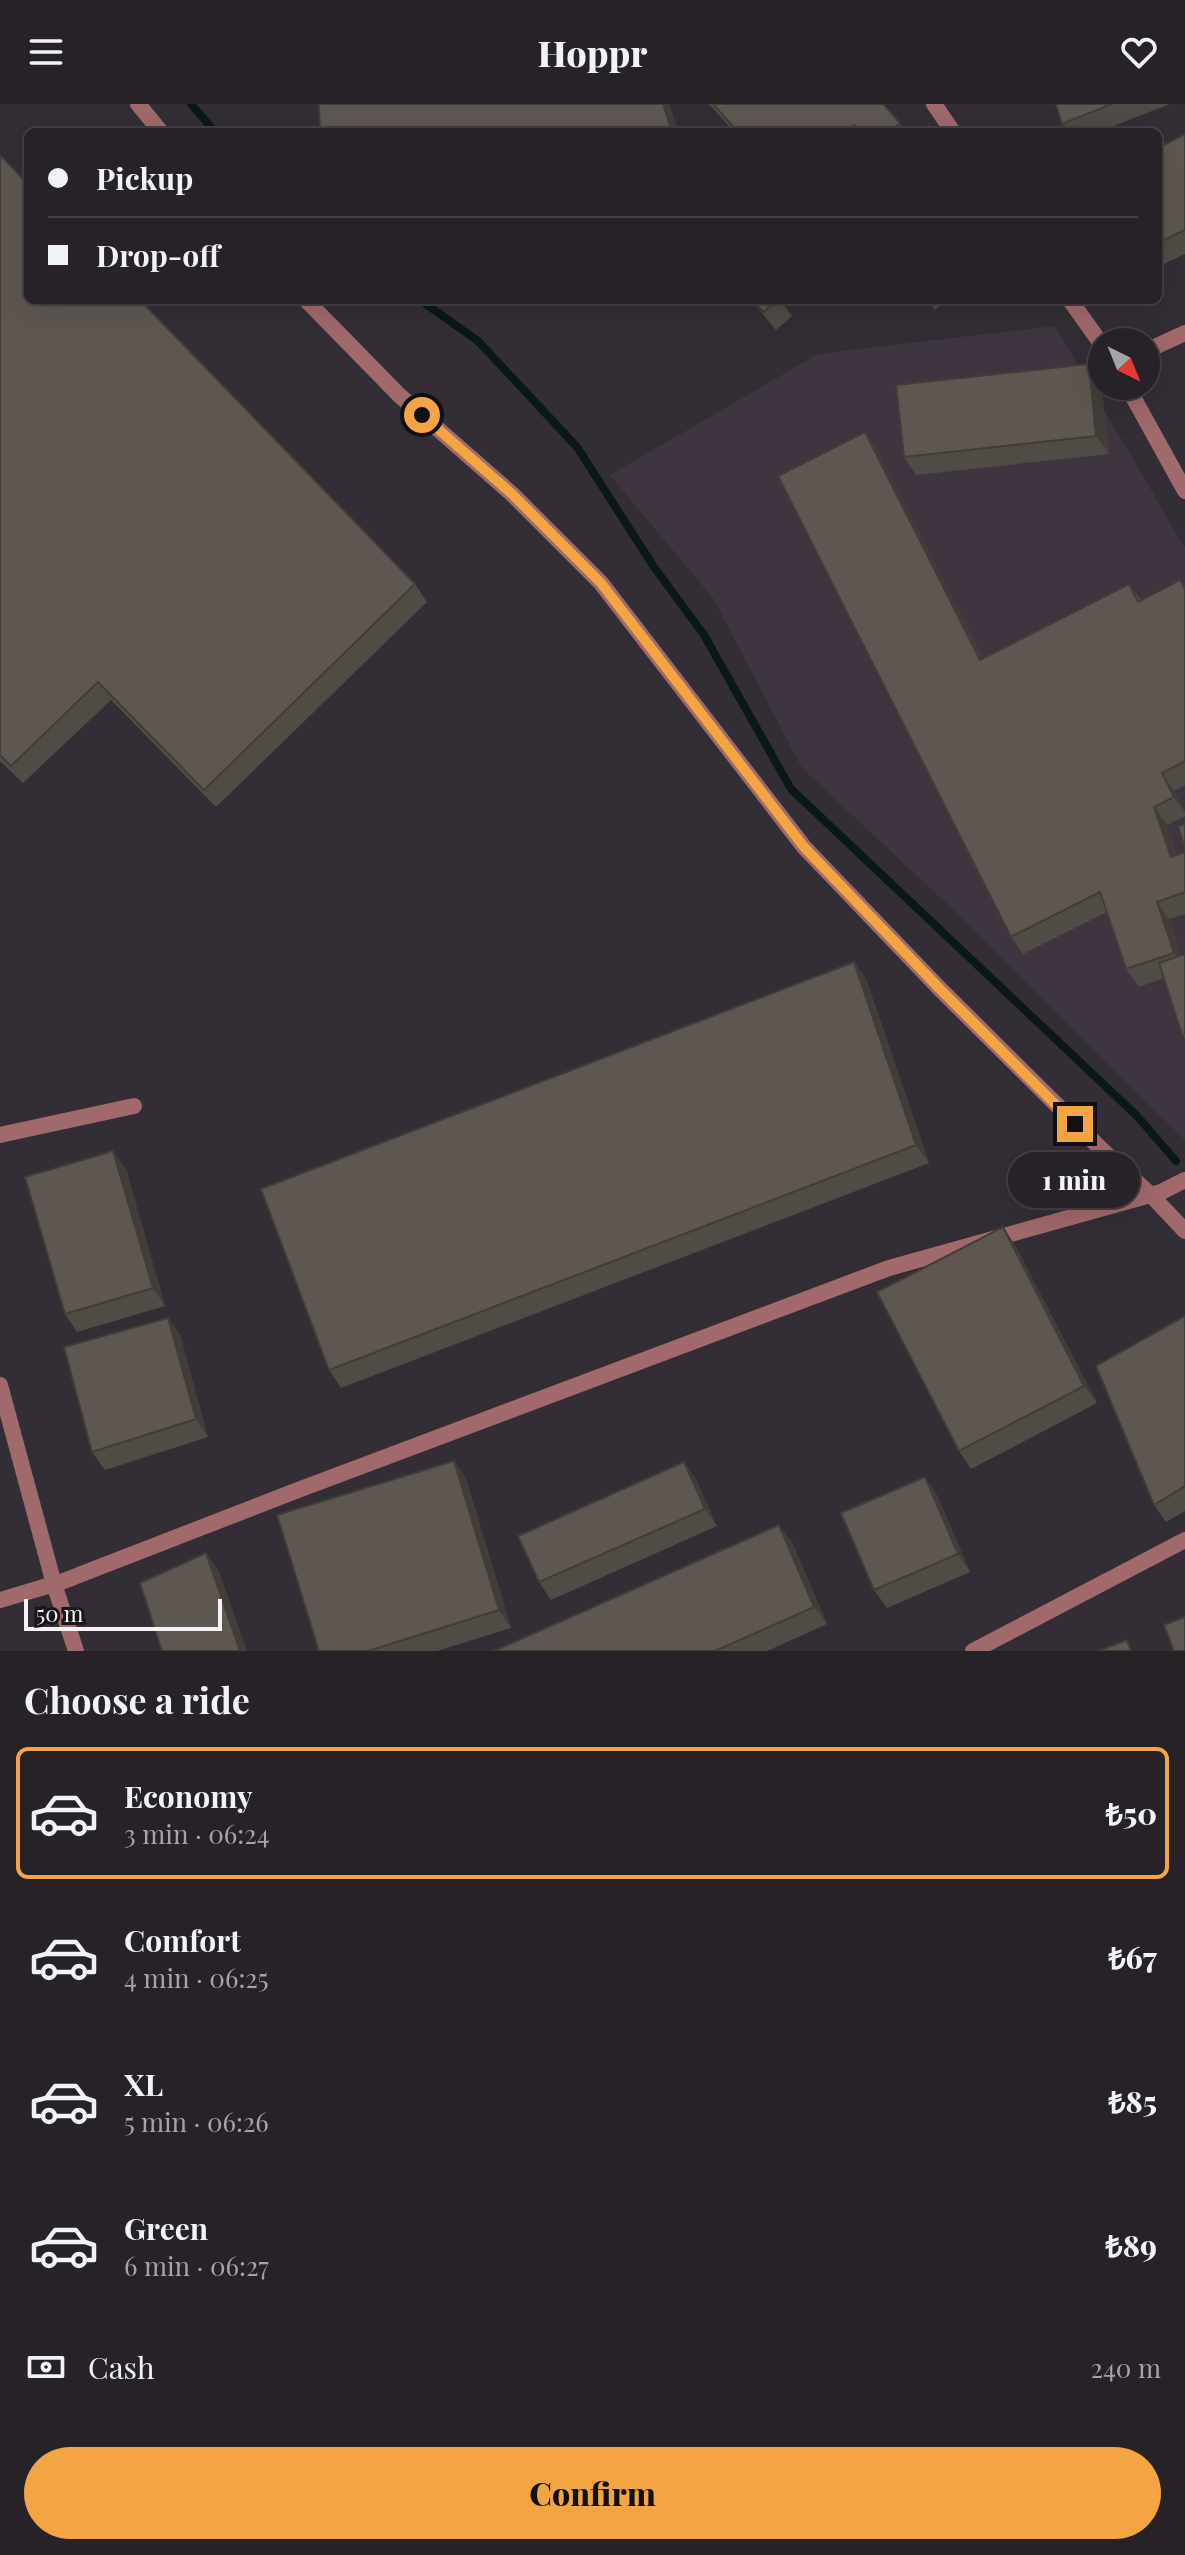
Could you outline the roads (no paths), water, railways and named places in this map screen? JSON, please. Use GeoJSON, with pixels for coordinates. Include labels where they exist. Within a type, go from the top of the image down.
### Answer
{"type":"FeatureCollection","features":[{"type":"Feature","properties":{"kind":"street"},"geometry":{"type":"LineString","coordinates":[[138,104],[158,128]]}},
{"type":"Feature","properties":{"kind":"street"},"geometry":{"type":"LineString","coordinates":[[934,104],[950,128]]}},
{"type":"Feature","properties":{"kind":"street"},"geometry":{"type":"LineString","coordinates":[[310,304],[399,395],[512,494],[601,583],[804,847],[939,988],[1185,1231]]}},
{"type":"Feature","properties":{"kind":"street"},"geometry":{"type":"LineString","coordinates":[[1073,304],[1090,328]]}},
{"type":"Feature","properties":{"kind":"street"},"geometry":{"type":"LineString","coordinates":[[1160,345],[1185,333]]}},
{"type":"Feature","properties":{"kind":"street"},"geometry":{"type":"LineString","coordinates":[[1135,400],[1185,491]]}},
{"type":"Feature","properties":{"kind":"street"},"geometry":{"type":"LineString","coordinates":[[0,1135],[134,1106]]}},
{"type":"Feature","properties":{"kind":"street"},"geometry":{"type":"LineString","coordinates":[[0,1600],[54,1584],[889,1268],[1151,1195],[1185,1180]]}},
{"type":"Feature","properties":{"kind":"street"},"geometry":{"type":"LineString","coordinates":[[0,1385],[54,1584],[76,1651]]}},
{"type":"Feature","properties":{"kind":"street"},"geometry":{"type":"LineString","coordinates":[[973,1651],[1185,1540]]}},
{"type":"Feature","properties":{"kind":"waterway"},"geometry":{"type":"LineString","coordinates":[[191,104],[212,128]]}},
{"type":"Feature","properties":{"kind":"waterway"},"geometry":{"type":"LineString","coordinates":[[426,304],[478,341],[577,447],[654,567],[704,635],[791,789],[1137,1116],[1176,1161]]}}]}
